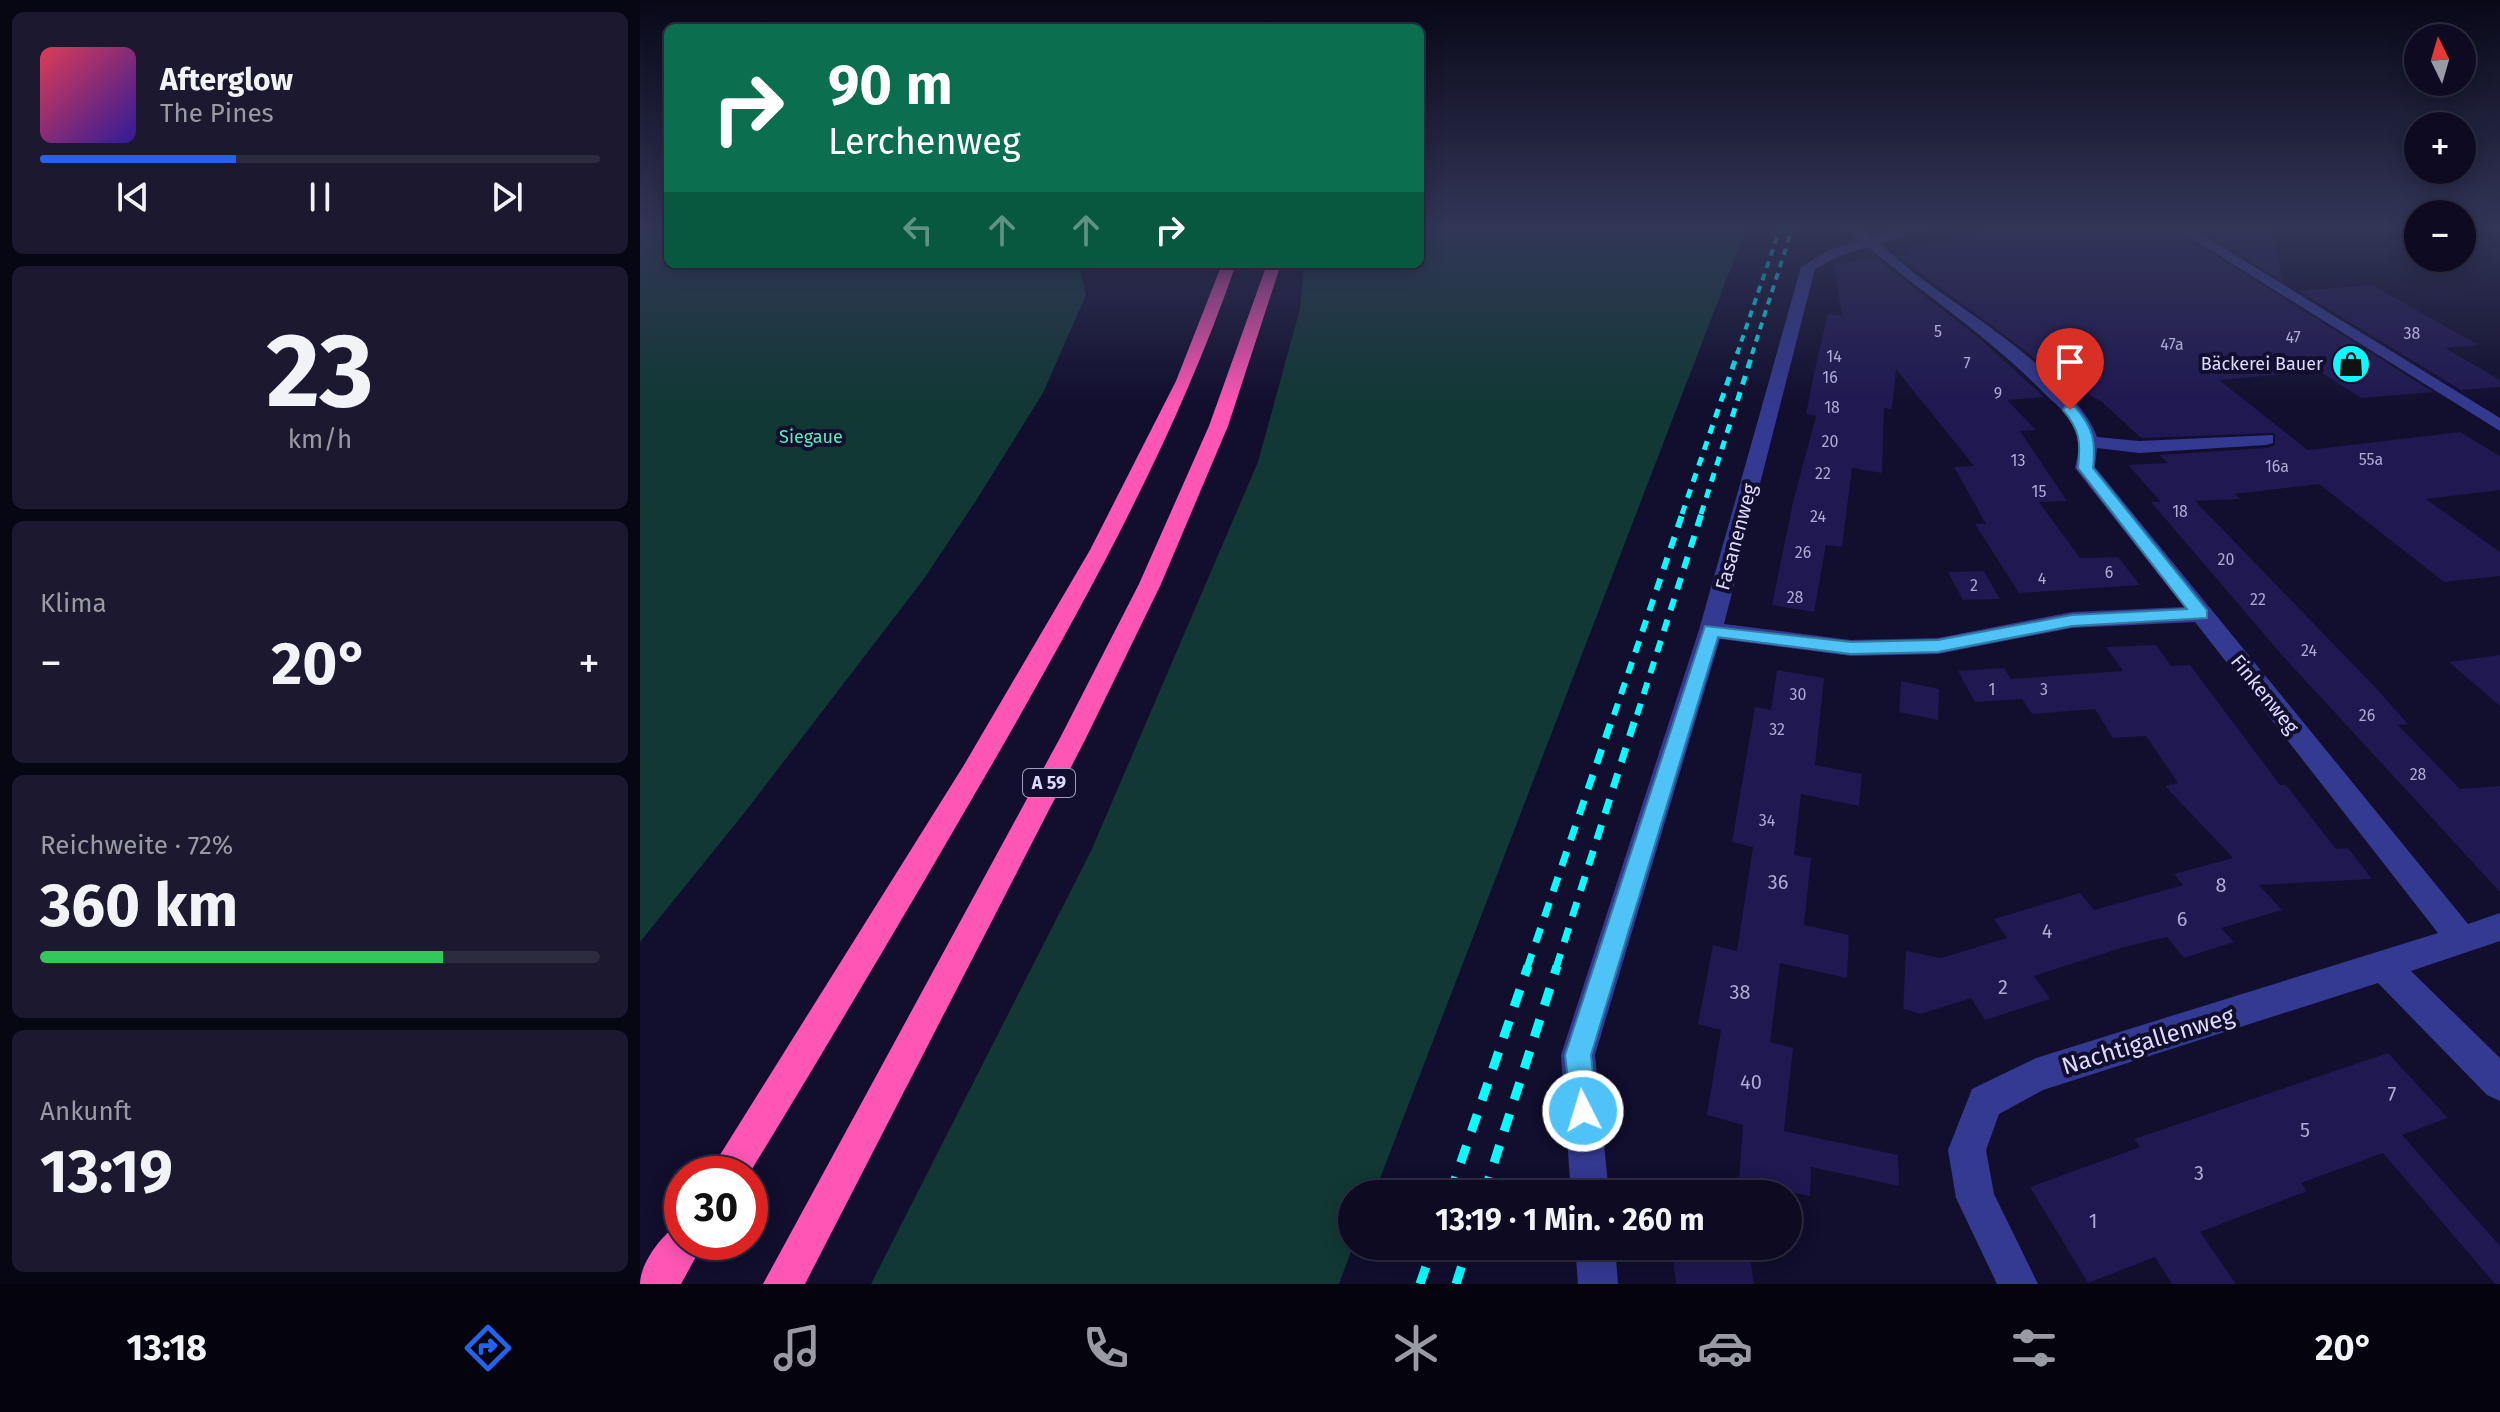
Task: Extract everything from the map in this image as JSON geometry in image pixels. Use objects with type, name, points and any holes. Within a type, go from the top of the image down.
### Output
[{"type":"highway","points":[[738,1156],[960,795],[1071,605],[1183,383],[1221,286]]},
{"type":"highway","name":"A 59","points":[[783,1284],[1038,805],[1144,594],[1249,352],[1268,286]]},
{"type":"highway","points":[[657,1284],[672,1260]]},
{"type":"street","name":"Fasanenweg","points":[[1589,1180],[1578,1055],[1711,630],[1803,286]]},
{"type":"street","name":"Finkenweg","points":[[1922,286],[1970,317],[2015,353],[2083,423],[2089,442],[2085,468],[2462,940]]},
{"type":"street","points":[[2275,286],[2500,426]]},
{"type":"street","points":[[2089,442],[2139,447],[2266,439]]},
{"type":"street","points":[[1711,630],[1851,648],[1938,646],[2072,620],[2201,614]]},
{"type":"street","name":"Nachtigallenweg","points":[[2018,1284],[1975,1198],[1967,1150],[1985,1102],[2036,1075],[2500,927]]},
{"type":"street","points":[[2383,966],[2500,1083]]},
{"type":"street","points":[[1596,1260],[1598,1284]]},
{"type":"green space","name":"Siegaue","points":[[640,286],[1084,286],[1086,295],[1043,393],[923,580],[745,812],[640,942]]},
{"type":"green space","points":[[1302,286],[1724,286],[1379,1180],[1338,1180],[1338,1260],[1348,1260],[1339,1284],[871,1284],[1091,851],[1258,462],[1300,309]]},
{"type":"building","points":[[1837,286],[1912,286],[1979,338],[2044,397],[2007,400],[2036,430],[2020,431],[2067,501],[2039,502],[2080,558],[2118,557],[2140,585],[2019,593],[1975,524],[1986,524],[1954,467],[1974,466],[1896,369],[1892,409],[1884,408],[1882,473],[1852,468],[1842,547],[1826,545],[1814,612],[1772,605],[1793,502],[1816,416],[1806,414],[1828,314],[1842,316]]},
{"type":"building","points":[[1938,286],[2264,286],[2433,392],[2361,398],[2319,371],[2219,380],[2308,450],[2460,432],[2500,456],[2500,490],[2426,499],[2500,552],[2500,576],[2444,582],[2319,484],[2235,494],[2240,499],[2195,501],[2376,688],[2408,724],[2398,725],[2460,789],[2500,786],[2500,892],[2281,654],[2151,502],[2161,502],[2128,465],[2168,463],[2159,455],[2267,448],[2275,445],[2275,433],[2141,438],[2102,402],[2088,394],[2073,395],[2027,352]]},
{"type":"building","points":[[2374,286],[2478,345],[2445,348],[2500,380],[2500,387],[2461,390],[2299,291]]},
{"type":"building","points":[[1984,571],[2000,599],[1963,600],[1948,572]]},
{"type":"building","points":[[2156,645],[2171,666],[2190,665],[2280,785],[2286,785],[2336,849],[2348,848],[2372,879],[2259,885],[2282,910],[2221,928],[2234,942],[2184,958],[2167,937],[2124,947],[2034,976],[2050,999],[1985,1020],[1971,998],[1921,1014],[1903,1009],[1906,951],[1941,958],[2007,938],[1994,919],[2080,893],[2094,910],[2183,885],[2174,874],[2233,858],[2165,786],[2178,783],[2146,736],[2113,738],[2095,709],[2032,714],[2022,699],[1975,702],[1958,671],[2004,668],[2011,679],[2123,671],[2106,647]]},
{"type":"building","points":[[2500,655],[2500,706],[2449,662]]},
{"type":"building","points":[[1777,670],[1824,678],[1815,765],[1862,774],[1859,806],[1801,794],[1794,855],[1811,858],[1804,925],[1849,935],[1847,978],[1780,963],[1770,1042],[1793,1048],[1784,1131],[1898,1155],[1899,1186],[1811,1167],[1810,1196],[1802,1194],[1802,1180],[1739,1180],[1743,1125],[1707,1115],[1721,1030],[1698,1024],[1713,945],[1737,951],[1753,847],[1732,842],[1755,707],[1771,710]]},
{"type":"building","points":[[1901,681],[1939,689],[1938,720],[1899,712]]},
{"type":"building","points":[[2388,1053],[2448,1118],[2402,1135],[2500,1246],[2500,1284],[2495,1284],[2383,1153],[2301,1183],[2307,1191],[2200,1232],[2236,1284],[2172,1284],[2155,1257],[2088,1283],[2030,1187],[2140,1147],[2134,1139]]},
{"type":"building","points":[[1673,1260],[1750,1260],[1754,1284],[1676,1284]]},
{"type":"railway","points":[[1737,354],[1760,286]]},
{"type":"railway","points":[[1752,354],[1774,286]]},
{"type":"railway","points":[[1682,514],[1738,352]]},
{"type":"railway","points":[[1701,514],[1753,352]]},
{"type":"railway","points":[[1614,715],[1683,512]]},
{"type":"railway","points":[[1637,715],[1702,512]]},
{"type":"railway","points":[[1527,968],[1614,713]]},
{"type":"railway","points":[[1556,968],[1637,713]]},
{"type":"railway","points":[[1455,1180],[1528,966]]},
{"type":"railway","points":[[1488,1180],[1557,966]]},
{"type":"railway","points":[[1420,1284],[1428,1260]]},
{"type":"railway","points":[[1456,1284],[1464,1260]]},
{"type":"place","name":"Bäckerei Bauer","points":[[2351,364]]},
{"type":"route","points":[[1583,1111],[1578,1055],[1711,630],[1793,643],[1851,648],[1938,646],[2072,620],[2201,614],[2085,468],[2089,442],[2083,423],[2070,410]]}]
